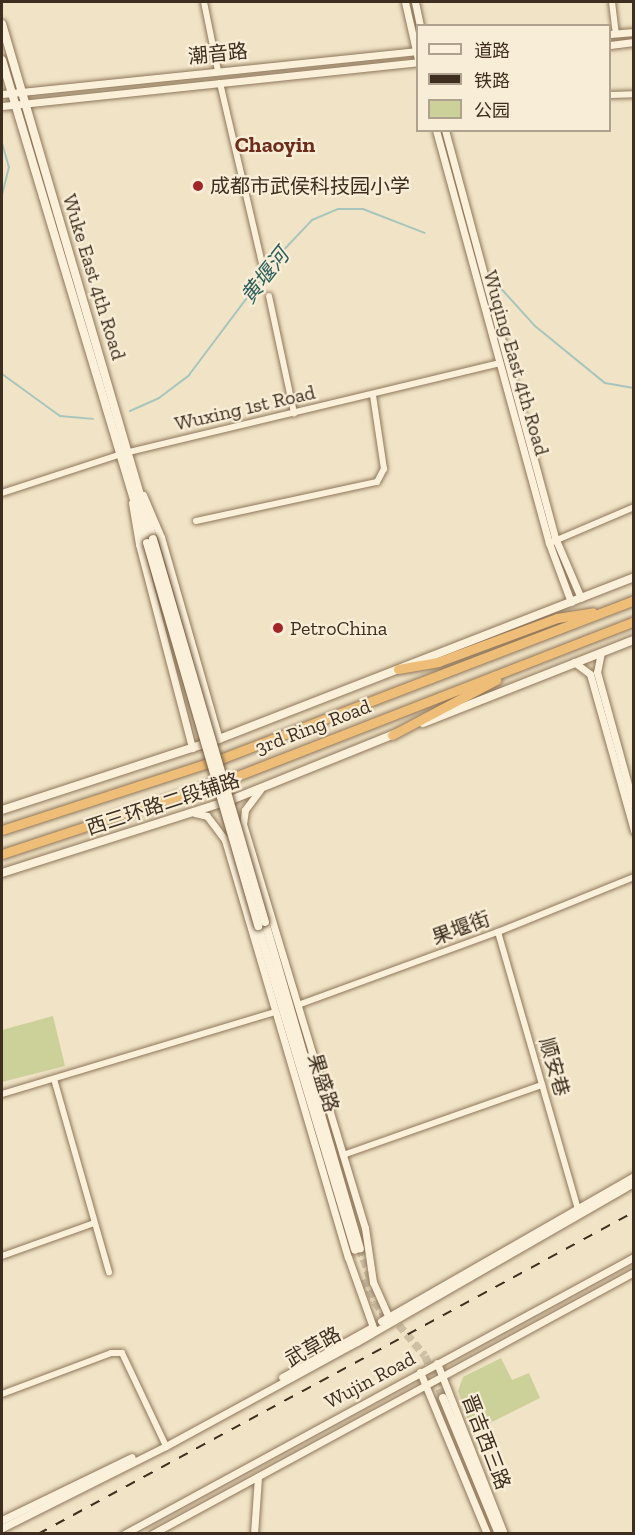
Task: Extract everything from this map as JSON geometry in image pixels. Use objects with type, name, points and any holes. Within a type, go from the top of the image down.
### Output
[{"type":"highway","name":"3rd Ring Road","points":[[2,830],[224,758],[633,600]]},
{"type":"highway","points":[[398,669],[438,662],[557,618],[613,608]]},
{"type":"highway","name":"3rd Ring Road","points":[[2,854],[231,778],[633,621]]},
{"type":"highway","points":[[392,735],[535,660]]},
{"type":"main road","name":"Wuke East 4th Road","points":[[2,24],[21,91],[19,104]]},
{"type":"main road","name":"Wuke East 4th Road","points":[[2,60],[11,93],[19,104],[125,453],[138,483],[150,541]]},
{"type":"main road","name":"Wuke East 4th Road","points":[[125,453],[129,490],[150,541]]},
{"type":"main road","name":"果盛路","points":[[150,541],[357,1249]]},
{"type":"main road","points":[[2,810],[219,739],[633,577]]},
{"type":"main road","name":"西三环路二段辅路","points":[[2,873],[265,786],[633,640]]},
{"type":"main road","name":"晋吉西三路","points":[[493,1533],[441,1399],[499,1533]]},
{"type":"street","points":[[204,2],[218,71]]},
{"type":"street","points":[[405,2],[416,52]]},
{"type":"street","points":[[415,2],[420,24]]},
{"type":"street","points":[[612,2],[613,34],[633,32]]},
{"type":"street","points":[[611,45],[633,42]]},
{"type":"street","name":"潮音路","points":[[2,94],[218,71],[416,56]]},
{"type":"street","name":"潮音路","points":[[2,106],[220,83],[416,56]]},
{"type":"street","points":[[220,83],[262,263]]},
{"type":"street","points":[[611,95],[633,94]]},
{"type":"street","name":"Wuqing East 4th Road","points":[[437,132],[499,363],[571,602]]},
{"type":"street","name":"Wuqing East 4th Road","points":[[446,132],[553,541],[581,598]]},
{"type":"street","points":[[269,296],[294,413]]},
{"type":"street","name":"Wuxing 1st Road","points":[[2,494],[125,453],[373,396],[499,363]]},
{"type":"street","points":[[196,521],[377,482],[384,469],[373,396]]},
{"type":"street","points":[[138,483],[161,537],[219,739]]},
{"type":"street","points":[[129,490],[139,544],[192,748]]},
{"type":"street","points":[[553,541],[633,507]]},
{"type":"street","points":[[601,652],[597,672],[633,806]]},
{"type":"street","points":[[574,662],[590,674],[633,831]]},
{"type":"street","points":[[265,786],[249,802],[243,824],[343,1155],[369,1248],[374,1282],[389,1318]]},
{"type":"street","points":[[192,812],[207,816],[225,840],[374,1329]]},
{"type":"street","name":"果堰街","points":[[298,1005],[498,932],[633,878]]},
{"type":"street","name":"顺安巷","points":[[498,932],[578,1210]]},
{"type":"street","points":[[2,1094],[276,1012]]},
{"type":"street","points":[[306,1109],[309,1080],[307,1035]]},
{"type":"street","points":[[284,1039],[328,1106]]},
{"type":"street","points":[[54,1079],[109,1272]]},
{"type":"street","points":[[343,1155],[542,1085]]},
{"type":"street","name":"武草路","points":[[2,1528],[165,1444],[374,1329],[389,1318],[633,1176]]},
{"type":"street","name":"武草路","points":[[389,1318],[633,1183]]},
{"type":"street","points":[[2,1256],[94,1223]]},
{"type":"street","name":"Wujin Road","points":[[124,1533],[633,1257]]},
{"type":"street","name":"Wujin Road","points":[[152,1533],[633,1272]]},
{"type":"street","points":[[2,1394],[111,1353],[122,1353],[165,1444]]},
{"type":"street","name":"晋吉西三路","points":[[437,1363],[504,1533]]},
{"type":"street","name":"晋吉西三路","points":[[420,1372],[486,1533]]},
{"type":"street","name":"武草路","points":[[2,1520],[165,1444]]},
{"type":"street","points":[[254,1533],[258,1477]]},
{"type":"green space","points":[[53,1016],[65,1066],[2,1082],[2,1030]]},
{"type":"green space","points":[[501,1358],[512,1380],[529,1373],[540,1398],[472,1432],[458,1391],[463,1377]]},
{"type":"waterway","name":"黄堰河","points":[[2,143],[9,167],[2,196]]},
{"type":"waterway","name":"黄堰河","points":[[130,411],[159,398],[189,375],[279,255],[312,220],[338,209],[363,209],[425,233]]},
{"type":"waterway","name":"黄堰河","points":[[486,272],[535,326],[605,383],[634,388]]},
{"type":"waterway","name":"黄堰河","points":[[2,374],[60,416],[93,419]]},
{"type":"tunnel","points":[[360,1248],[371,1282]]},
{"type":"tunnel","points":[[365,1279],[375,1302],[389,1322]]},
{"type":"tunnel","points":[[391,1316],[425,1356],[443,1398]]},
{"type":"railway","points":[[38,1534],[634,1212]]},
{"type":"place","name":"成都市武侯科技园小学","points":[[198,186]]},
{"type":"place","name":"PetroChina","points":[[278,628]]},
{"type":"district","name":"Chaoyin","points":[[275,145]]}]
